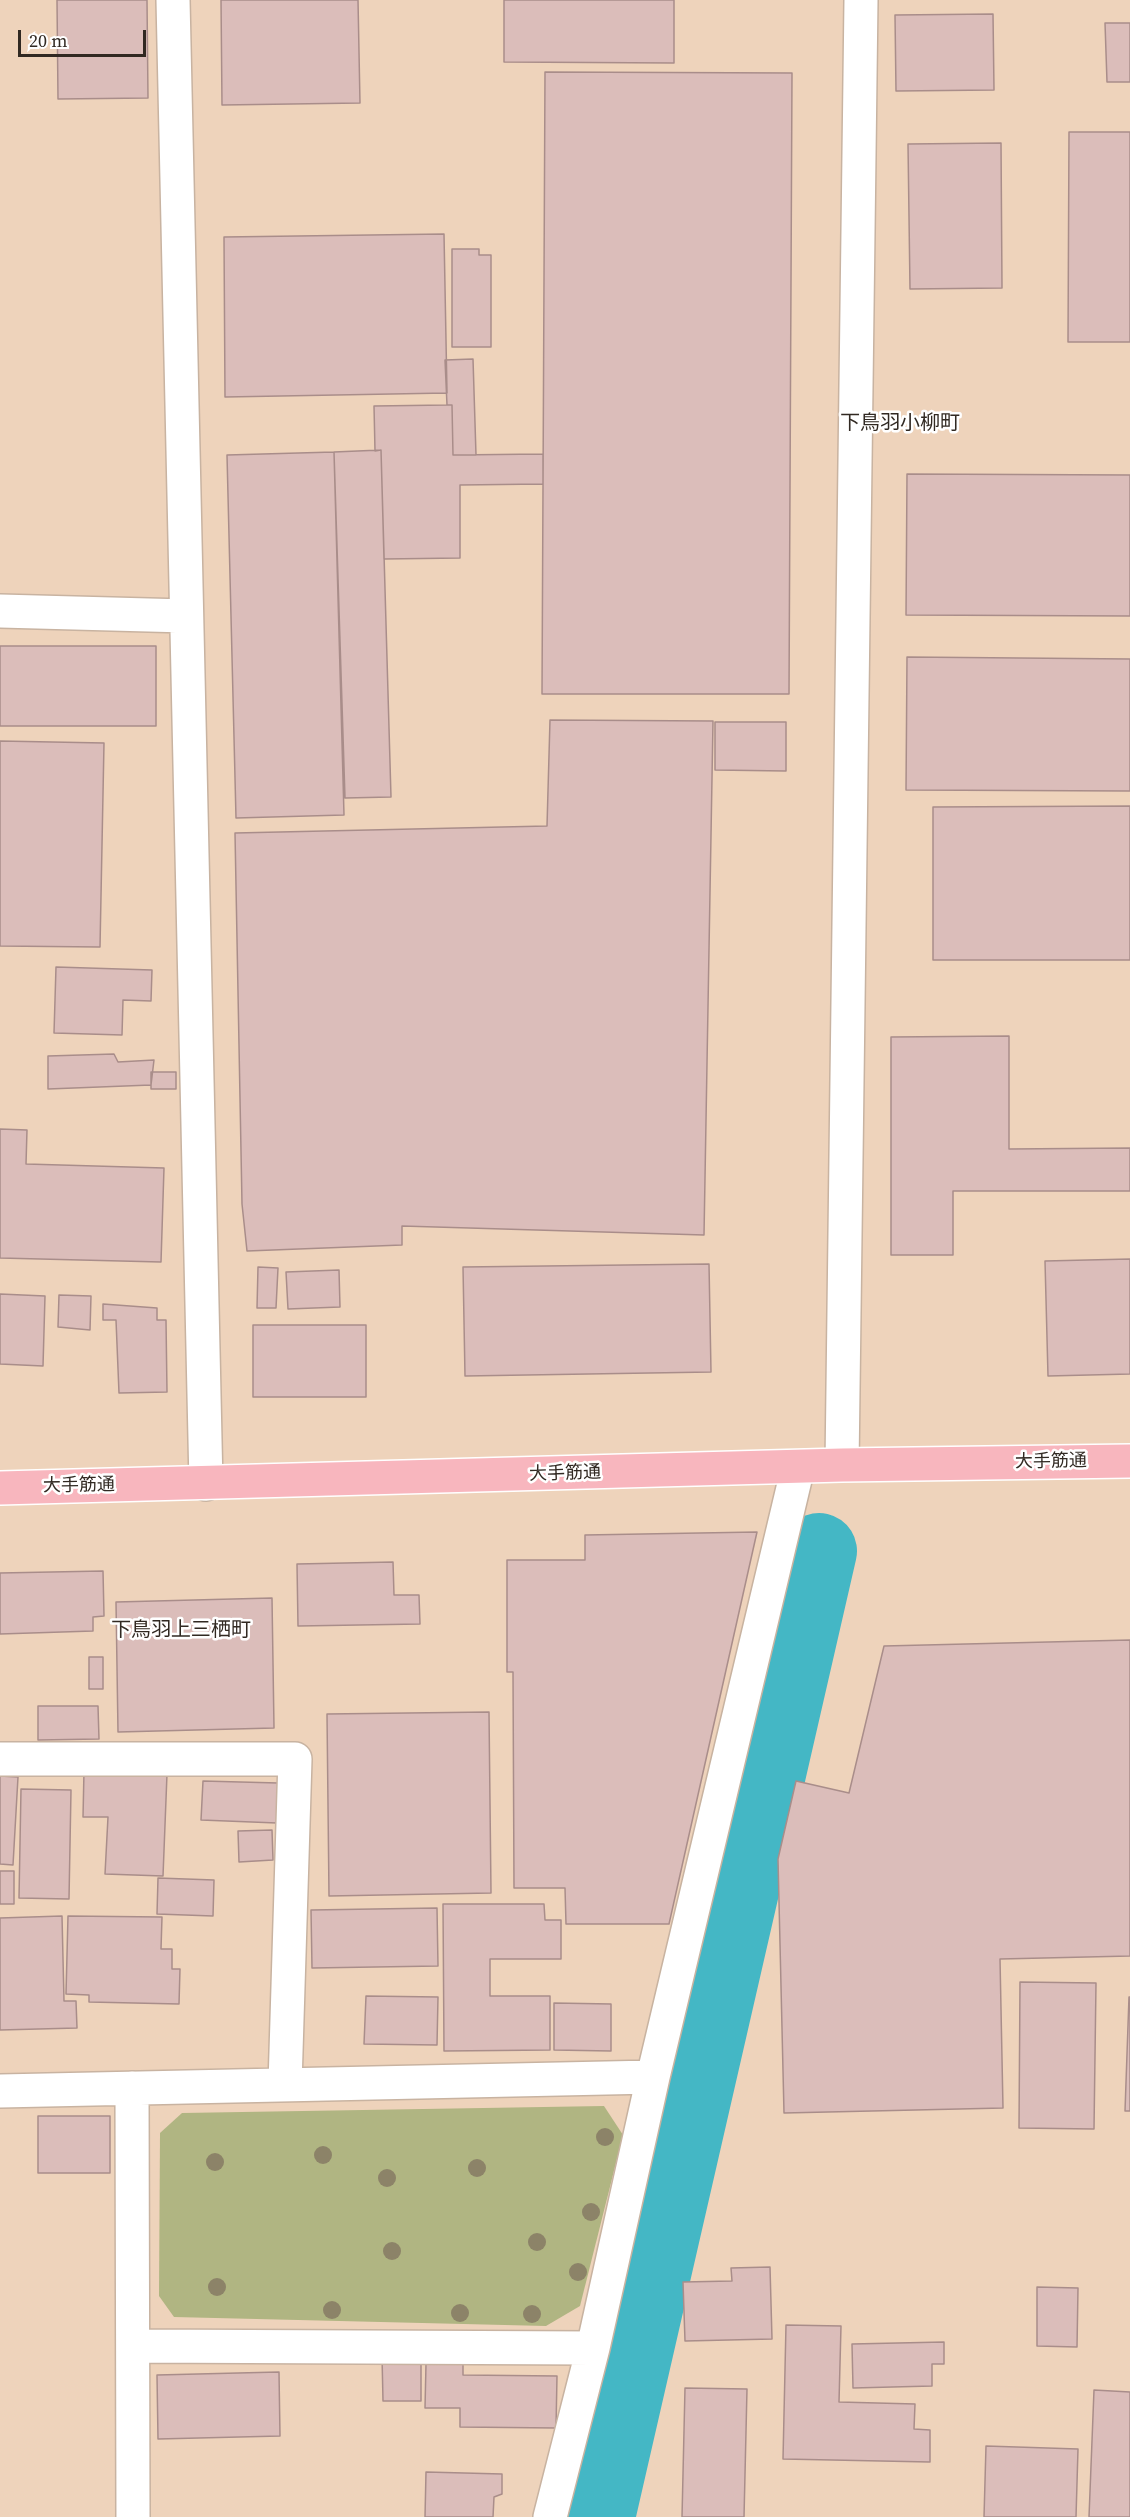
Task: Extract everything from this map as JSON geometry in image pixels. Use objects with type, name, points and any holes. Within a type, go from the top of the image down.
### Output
[{"type":"main road","name":"大手筋通","points":[[0,1488],[842,1465],[1130,1461]]},
{"type":"street","points":[[173,0],[206,1484]]},
{"type":"street","points":[[842,1465],[861,0]]},
{"type":"street","points":[[0,611],[186,616]]},
{"type":"street","points":[[550,2517],[593,2348],[652,2077],[798,1467]]},
{"type":"street","points":[[0,1759],[295,1759],[285,2084]]},
{"type":"street","points":[[0,2091],[652,2077]]},
{"type":"street","points":[[132,2088],[133,2517]]},
{"type":"street","points":[[133,2346],[593,2348]]},
{"type":"shaded area","points":[[0,0],[1130,0],[1130,2517],[0,2517]]},
{"type":"green space","points":[[604,2106],[623,2135],[580,2306],[546,2326],[174,2317],[159,2296],[160,2133],[182,2113]]},
{"type":"building","points":[[57,0],[147,0],[148,98],[58,99]]},
{"type":"building","points":[[221,0],[358,0],[360,103],[222,105]]},
{"type":"building","points":[[504,0],[674,0],[674,63],[504,62]]},
{"type":"building","points":[[993,14],[994,90],[896,91],[895,15]]},
{"type":"building","points":[[1105,23],[1130,23],[1130,82],[1107,82]]},
{"type":"building","points":[[545,72],[792,73],[789,694],[542,694]]},
{"type":"building","points":[[1069,132],[1130,132],[1130,342],[1068,342]]},
{"type":"building","points":[[1001,143],[1002,288],[910,289],[908,144]]},
{"type":"building","points":[[444,234],[447,393],[225,397],[224,237]]},
{"type":"building","points":[[452,249],[479,249],[479,255],[491,255],[491,347],[452,347]]},
{"type":"building","points":[[473,359],[476,455],[453,455],[452,405],[447,405],[445,360]]},
{"type":"building","points":[[452,405],[453,455],[543,454],[543,484],[460,485],[460,558],[384,559],[381,450],[375,451],[374,406]]},
{"type":"building","points":[[381,450],[391,797],[345,798],[334,452]]},
{"type":"building","points":[[334,452],[344,815],[236,818],[227,455]]},
{"type":"building","points":[[907,474],[1130,475],[1130,616],[906,615]]},
{"type":"building","points":[[0,646],[156,646],[156,726],[0,726]]},
{"type":"building","points":[[907,657],[1130,659],[1130,791],[906,790]]},
{"type":"building","points":[[550,720],[713,721],[704,1235],[402,1226],[402,1245],[247,1251],[242,1204],[235,833],[547,826]]},
{"type":"building","points":[[715,722],[786,722],[786,771],[715,770]]},
{"type":"building","points":[[0,741],[104,743],[100,947],[0,946]]},
{"type":"building","points":[[1130,806],[1130,960],[933,960],[933,807]]},
{"type":"building","points":[[56,967],[152,970],[151,1001],[123,1000],[122,1035],[54,1033]]},
{"type":"building","points":[[1009,1036],[1009,1149],[1130,1148],[1130,1191],[953,1191],[953,1255],[891,1255],[891,1037]]},
{"type":"building","points":[[114,1054],[118,1062],[154,1060],[151,1085],[48,1089],[48,1056]]},
{"type":"building","points":[[151,1072],[176,1072],[176,1089],[151,1089]]},
{"type":"building","points":[[0,1129],[27,1130],[26,1164],[164,1168],[161,1262],[0,1258]]},
{"type":"building","points":[[1130,1259],[1130,1374],[1048,1376],[1045,1261]]},
{"type":"building","points":[[709,1264],[711,1372],[465,1376],[463,1267]]},
{"type":"building","points":[[258,1267],[278,1268],[276,1308],[257,1308]]},
{"type":"building","points":[[339,1270],[340,1307],[288,1309],[286,1272]]},
{"type":"building","points":[[0,1294],[45,1296],[43,1366],[0,1364]]},
{"type":"building","points":[[59,1295],[91,1296],[90,1330],[58,1327]]},
{"type":"building","points":[[103,1304],[157,1308],[157,1320],[166,1320],[167,1392],[119,1393],[116,1320],[103,1320]]},
{"type":"building","points":[[253,1325],[366,1325],[366,1397],[253,1397]]},
{"type":"building","points":[[757,1532],[669,1924],[566,1924],[565,1888],[514,1888],[513,1672],[507,1672],[507,1560],[585,1560],[585,1535]]},
{"type":"building","points":[[393,1562],[394,1595],[419,1595],[420,1624],[298,1626],[297,1564]]},
{"type":"building","points":[[103,1571],[104,1616],[93,1617],[93,1631],[0,1634],[0,1573]]},
{"type":"building","points":[[272,1598],[274,1728],[118,1732],[116,1602]]},
{"type":"building","points":[[1130,1640],[1130,1956],[1000,1959],[1003,2108],[784,2113],[778,1859],[796,1781],[849,1793],[884,1646]]},
{"type":"building","points":[[89,1657],[103,1657],[103,1689],[89,1689]]},
{"type":"building","points":[[38,1706],[98,1706],[99,1739],[38,1740]]},
{"type":"building","points":[[489,1712],[491,1893],[329,1896],[327,1714]]},
{"type":"building","points":[[84,1771],[167,1774],[163,1876],[105,1874],[108,1817],[83,1817]]},
{"type":"building","points":[[0,1776],[18,1777],[13,1865],[0,1864]]},
{"type":"building","points":[[203,1781],[278,1783],[277,1823],[201,1820]]},
{"type":"building","points":[[21,1789],[71,1790],[69,1899],[19,1898]]},
{"type":"building","points":[[272,1830],[273,1860],[239,1862],[238,1831]]},
{"type":"building","points":[[0,1871],[14,1871],[14,1904],[0,1904]]},
{"type":"building","points":[[158,1878],[214,1880],[213,1916],[157,1914]]},
{"type":"building","points":[[443,1904],[544,1904],[545,1920],[561,1920],[561,1959],[490,1959],[490,1996],[550,1996],[550,2050],[444,2051]]},
{"type":"building","points":[[437,1908],[438,1966],[312,1968],[311,1910]]},
{"type":"building","points":[[62,1916],[64,2001],[76,2001],[77,2028],[0,2030],[0,1918]]},
{"type":"building","points":[[68,1916],[162,1917],[161,1949],[172,1949],[172,1969],[180,1969],[179,2004],[89,2002],[89,1995],[66,1994]]},
{"type":"building","points":[[1020,1982],[1096,1983],[1094,2129],[1019,2128]]},
{"type":"building","points":[[366,1996],[438,1997],[437,2045],[364,2044]]},
{"type":"building","points":[[1129,1997],[1130,2111],[1125,2111]]},
{"type":"building","points":[[554,2003],[611,2004],[611,2051],[554,2050]]},
{"type":"building","points":[[38,2116],[110,2116],[110,2173],[38,2173]]},
{"type":"building","points":[[770,2267],[772,2339],[685,2341],[683,2282],[732,2281],[731,2268]]},
{"type":"building","points":[[1037,2287],[1078,2288],[1077,2347],[1037,2346]]},
{"type":"building","points":[[786,2325],[841,2326],[839,2402],[915,2404],[914,2429],[930,2430],[930,2462],[783,2459]]},
{"type":"building","points":[[944,2342],[944,2364],[932,2364],[932,2386],[853,2388],[852,2344]]},
{"type":"building","points":[[382,2356],[421,2356],[421,2401],[383,2401]]},
{"type":"building","points":[[426,2364],[463,2364],[463,2375],[557,2376],[556,2428],[460,2427],[460,2408],[425,2408]]},
{"type":"building","points":[[279,2372],[280,2436],[158,2439],[157,2375]]},
{"type":"building","points":[[685,2388],[747,2389],[744,2517],[682,2517]]},
{"type":"building","points":[[1094,2390],[1130,2392],[1130,2517],[1089,2517]]},
{"type":"building","points":[[986,2446],[1078,2449],[1076,2517],[984,2517]]},
{"type":"building","points":[[426,2472],[502,2474],[502,2494],[494,2497],[493,2517],[425,2517]]},
{"type":"waterway","points":[[597,2517],[819,1551]]},
{"type":"district","name":"下鳥羽小柳町","points":[[900,424]]},
{"type":"district","name":"下鳥羽上三栖町","points":[[181,1631]]}]
